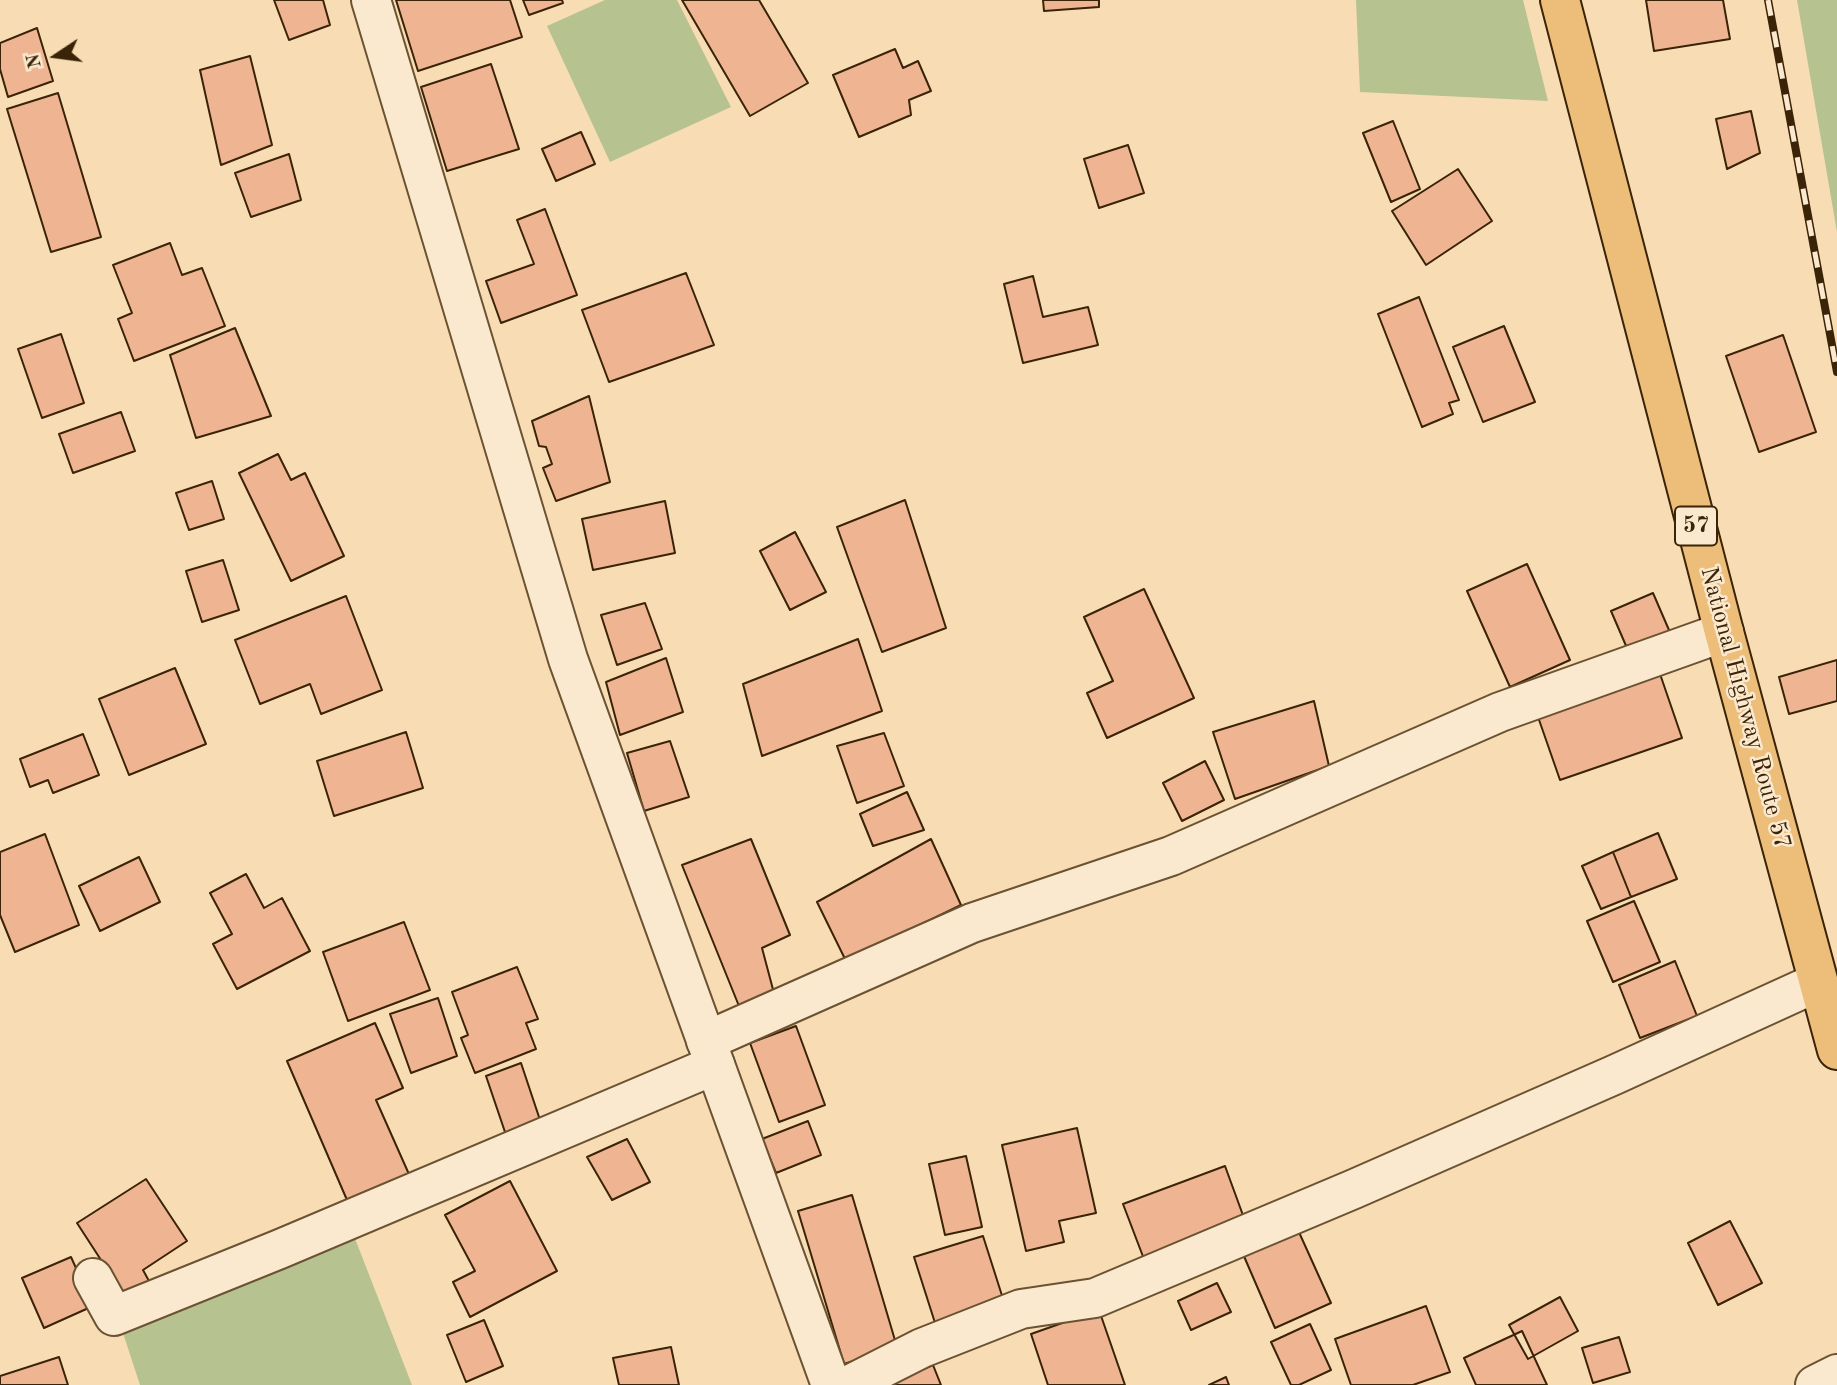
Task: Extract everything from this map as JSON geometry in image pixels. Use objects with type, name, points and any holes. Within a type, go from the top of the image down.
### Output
[{"type":"highway","name":"National Highway Route 57","points":[[1560,0],[1724,632],[1837,1050]]},
{"type":"street","points":[[371,0],[568,659],[831,1385]]},
{"type":"street","points":[[93,1278],[114,1317],[280,1250],[710,1053],[972,923],[1171,856],[1500,712],[1724,632]]},
{"type":"street","points":[[849,1385],[922,1348],[1021,1308],[1094,1298],[1564,1097],[1818,982]]},
{"type":"street","points":[[1815,1385],[1837,1374]]},
{"type":"green space","points":[[605,0],[677,0],[731,107],[610,162],[547,26]]},
{"type":"green space","points":[[1356,0],[1523,0],[1548,101],[1360,92]]},
{"type":"green space","points":[[1797,0],[1837,0],[1837,232]]},
{"type":"green space","points":[[354,1236],[412,1385],[140,1385],[122,1330]]},
{"type":"building","points":[[274,0],[323,0],[330,25],[289,40]]},
{"type":"building","points":[[396,0],[510,0],[522,37],[418,71]]},
{"type":"building","points":[[523,0],[562,0],[563,3],[529,15]]},
{"type":"building","points":[[682,0],[759,0],[808,83],[750,116]]},
{"type":"building","points":[[1043,0],[1099,0],[1099,7],[1044,11]]},
{"type":"building","points":[[1646,0],[1723,0],[1730,39],[1654,51]]},
{"type":"building","points":[[37,28],[53,81],[8,97],[0,69],[0,43]]},
{"type":"building","points":[[895,49],[903,68],[918,61],[931,91],[909,100],[911,115],[859,137],[833,75]]},
{"type":"building","points":[[250,56],[272,145],[221,165],[200,70]]},
{"type":"building","points":[[491,64],[519,149],[447,171],[421,87]]},
{"type":"building","points":[[58,93],[101,237],[51,252],[7,109]]},
{"type":"building","points":[[1751,111],[1760,153],[1727,169],[1716,119]]},
{"type":"building","points":[[1393,121],[1420,189],[1391,202],[1363,133]]},
{"type":"building","points":[[581,132],[595,164],[556,181],[542,149]]},
{"type":"building","points":[[1128,145],[1144,193],[1099,208],[1084,159]]},
{"type":"building","points":[[289,154],[301,200],[251,217],[235,173]]},
{"type":"building","points":[[1458,169],[1492,221],[1426,265],[1392,211]]},
{"type":"building","points":[[545,209],[577,295],[501,323],[486,281],[534,264],[517,220]]},
{"type":"building","points":[[170,243],[182,275],[202,268],[225,326],[134,361],[118,319],[132,313],[113,265]]},
{"type":"building","points":[[686,273],[714,345],[609,382],[582,310]]},
{"type":"building","points":[[1033,276],[1043,317],[1088,307],[1098,345],[1023,363],[1004,284]]},
{"type":"building","points":[[1419,297],[1459,400],[1449,403],[1453,414],[1422,427],[1378,314]]},
{"type":"building","points":[[1504,326],[1535,402],[1483,422],[1453,347]]},
{"type":"building","points":[[235,328],[271,416],[196,438],[170,355]]},
{"type":"building","points":[[61,334],[84,403],[42,418],[18,349]]},
{"type":"building","points":[[1783,335],[1816,432],[1759,452],[1726,356]]},
{"type":"building","points":[[589,396],[610,482],[556,501],[543,468],[552,464],[546,447],[539,446],[532,421]]},
{"type":"building","points":[[121,412],[135,451],[73,473],[59,434]]},
{"type":"building","points":[[278,454],[291,480],[305,473],[344,556],[291,581],[239,473]]},
{"type":"building","points":[[212,481],[224,519],[189,530],[176,493]]},
{"type":"building","points":[[905,500],[946,628],[882,652],[837,527]]},
{"type":"building","points":[[665,501],[675,553],[593,570],[582,519]]},
{"type":"building","points":[[795,532],[826,592],[790,610],[760,551]]},
{"type":"building","points":[[223,560],[239,610],[202,622],[186,571]]},
{"type":"building","points":[[1527,564],[1570,660],[1510,687],[1467,591]]},
{"type":"building","points":[[1144,589],[1194,698],[1107,738],[1087,693],[1113,681],[1084,617]]},
{"type":"building","points":[[1653,593],[1672,637],[1630,655],[1611,611]]},
{"type":"building","points":[[346,596],[382,690],[321,714],[310,684],[260,704],[235,640]]},
{"type":"building","points":[[645,603],[662,649],[617,665],[601,615]]},
{"type":"building","points":[[858,639],[882,711],[762,756],[743,684]]},
{"type":"building","points":[[666,658],[683,712],[620,735],[606,682]]},
{"type":"building","points":[[1837,660],[1837,701],[1789,714],[1779,677]]},
{"type":"building","points":[[175,668],[206,744],[129,775],[99,699]]},
{"type":"building","points":[[1659,671],[1682,738],[1560,780],[1537,714]]},
{"type":"building","points":[[1314,701],[1329,766],[1235,799],[1213,732]]},
{"type":"building","points":[[406,732],[423,788],[334,816],[317,761]]},
{"type":"building","points":[[884,733],[904,786],[857,803],[837,746]]},
{"type":"building","points":[[83,734],[99,775],[53,793],[48,780],[30,787],[20,759]]},
{"type":"building","points":[[670,741],[689,797],[644,811],[627,753]]},
{"type":"building","points":[[1205,761],[1224,800],[1182,821],[1163,783]]},
{"type":"building","points":[[907,792],[924,830],[873,846],[860,814]]},
{"type":"building","points":[[1658,833],[1677,879],[1631,897],[1613,852]]},
{"type":"building","points":[[45,834],[79,925],[15,952],[0,915],[0,852]]},
{"type":"building","points":[[751,839],[790,935],[762,948],[775,997],[741,1011],[682,865]]},
{"type":"building","points":[[931,839],[961,905],[846,961],[817,902]]},
{"type":"building","points":[[1613,852],[1631,897],[1601,909],[1582,866]]},
{"type":"building","points":[[139,857],[160,902],[100,931],[79,886]]},
{"type":"building","points":[[246,874],[264,908],[282,898],[310,951],[237,989],[213,944],[232,934],[210,893]]},
{"type":"building","points":[[1634,901],[1660,962],[1613,982],[1587,921]]},
{"type":"building","points":[[404,922],[430,990],[348,1021],[323,952]]},
{"type":"building","points":[[1675,961],[1697,1016],[1640,1038],[1619,985]]},
{"type":"building","points":[[517,967],[538,1019],[526,1023],[536,1049],[475,1073],[461,1038],[468,1035],[452,992]]},
{"type":"building","points":[[438,998],[457,1056],[411,1073],[390,1014]]},
{"type":"building","points":[[375,1023],[403,1088],[376,1100],[412,1181],[350,1207],[287,1061]]},
{"type":"building","points":[[796,1026],[825,1105],[779,1122],[750,1043]]},
{"type":"building","points":[[521,1063],[541,1123],[506,1135],[486,1076]]},
{"type":"building","points":[[808,1121],[821,1155],[776,1173],[762,1139]]},
{"type":"building","points":[[1077,1128],[1096,1213],[1059,1221],[1064,1242],[1026,1251],[1002,1145]]},
{"type":"building","points":[[627,1139],[650,1182],[612,1200],[587,1157]]},
{"type":"building","points":[[966,1156],[982,1227],[945,1235],[929,1164]]},
{"type":"building","points":[[1225,1166],[1248,1229],[1147,1267],[1123,1204]]},
{"type":"building","points":[[146,1179],[187,1241],[143,1270],[149,1281],[125,1297],[77,1223]]},
{"type":"building","points":[[510,1181],[557,1271],[470,1317],[453,1282],[475,1271],[445,1215]]},
{"type":"building","points":[[852,1195],[897,1347],[844,1364],[798,1211]]},
{"type":"building","points":[[1730,1221],[1762,1283],[1718,1305],[1688,1243]]},
{"type":"building","points":[[1298,1230],[1331,1303],[1275,1328],[1243,1254]]},
{"type":"building","points":[[983,1236],[1005,1305],[936,1326],[914,1257]]},
{"type":"building","points":[[71,1257],[93,1306],[44,1328],[22,1278]]},
{"type":"building","points":[[1217,1283],[1231,1312],[1191,1330],[1178,1301]]},
{"type":"building","points":[[1560,1297],[1578,1331],[1528,1359],[1509,1325]]},
{"type":"building","points":[[1426,1306],[1450,1372],[1413,1385],[1351,1385],[1335,1339]]},
{"type":"building","points":[[1099,1310],[1125,1385],[1048,1385],[1031,1334]]},
{"type":"building","points":[[484,1320],[503,1366],[466,1382],[447,1335]]},
{"type":"building","points":[[1310,1324],[1331,1370],[1299,1385],[1291,1385],[1271,1342]]},
{"type":"building","points":[[1522,1331],[1547,1385],[1476,1385],[1464,1358]]},
{"type":"building","points":[[1619,1337],[1630,1372],[1593,1383],[1582,1348]]},
{"type":"building","points":[[671,1347],[679,1385],[619,1385],[613,1358]]},
{"type":"building","points":[[59,1357],[68,1385],[0,1385],[0,1376]]},
{"type":"building","points":[[933,1365],[941,1385],[885,1385]]},
{"type":"building","points":[[1226,1377],[1229,1385],[1209,1385]]},
{"type":"railway","points":[[1768,0],[1837,372]]}]
